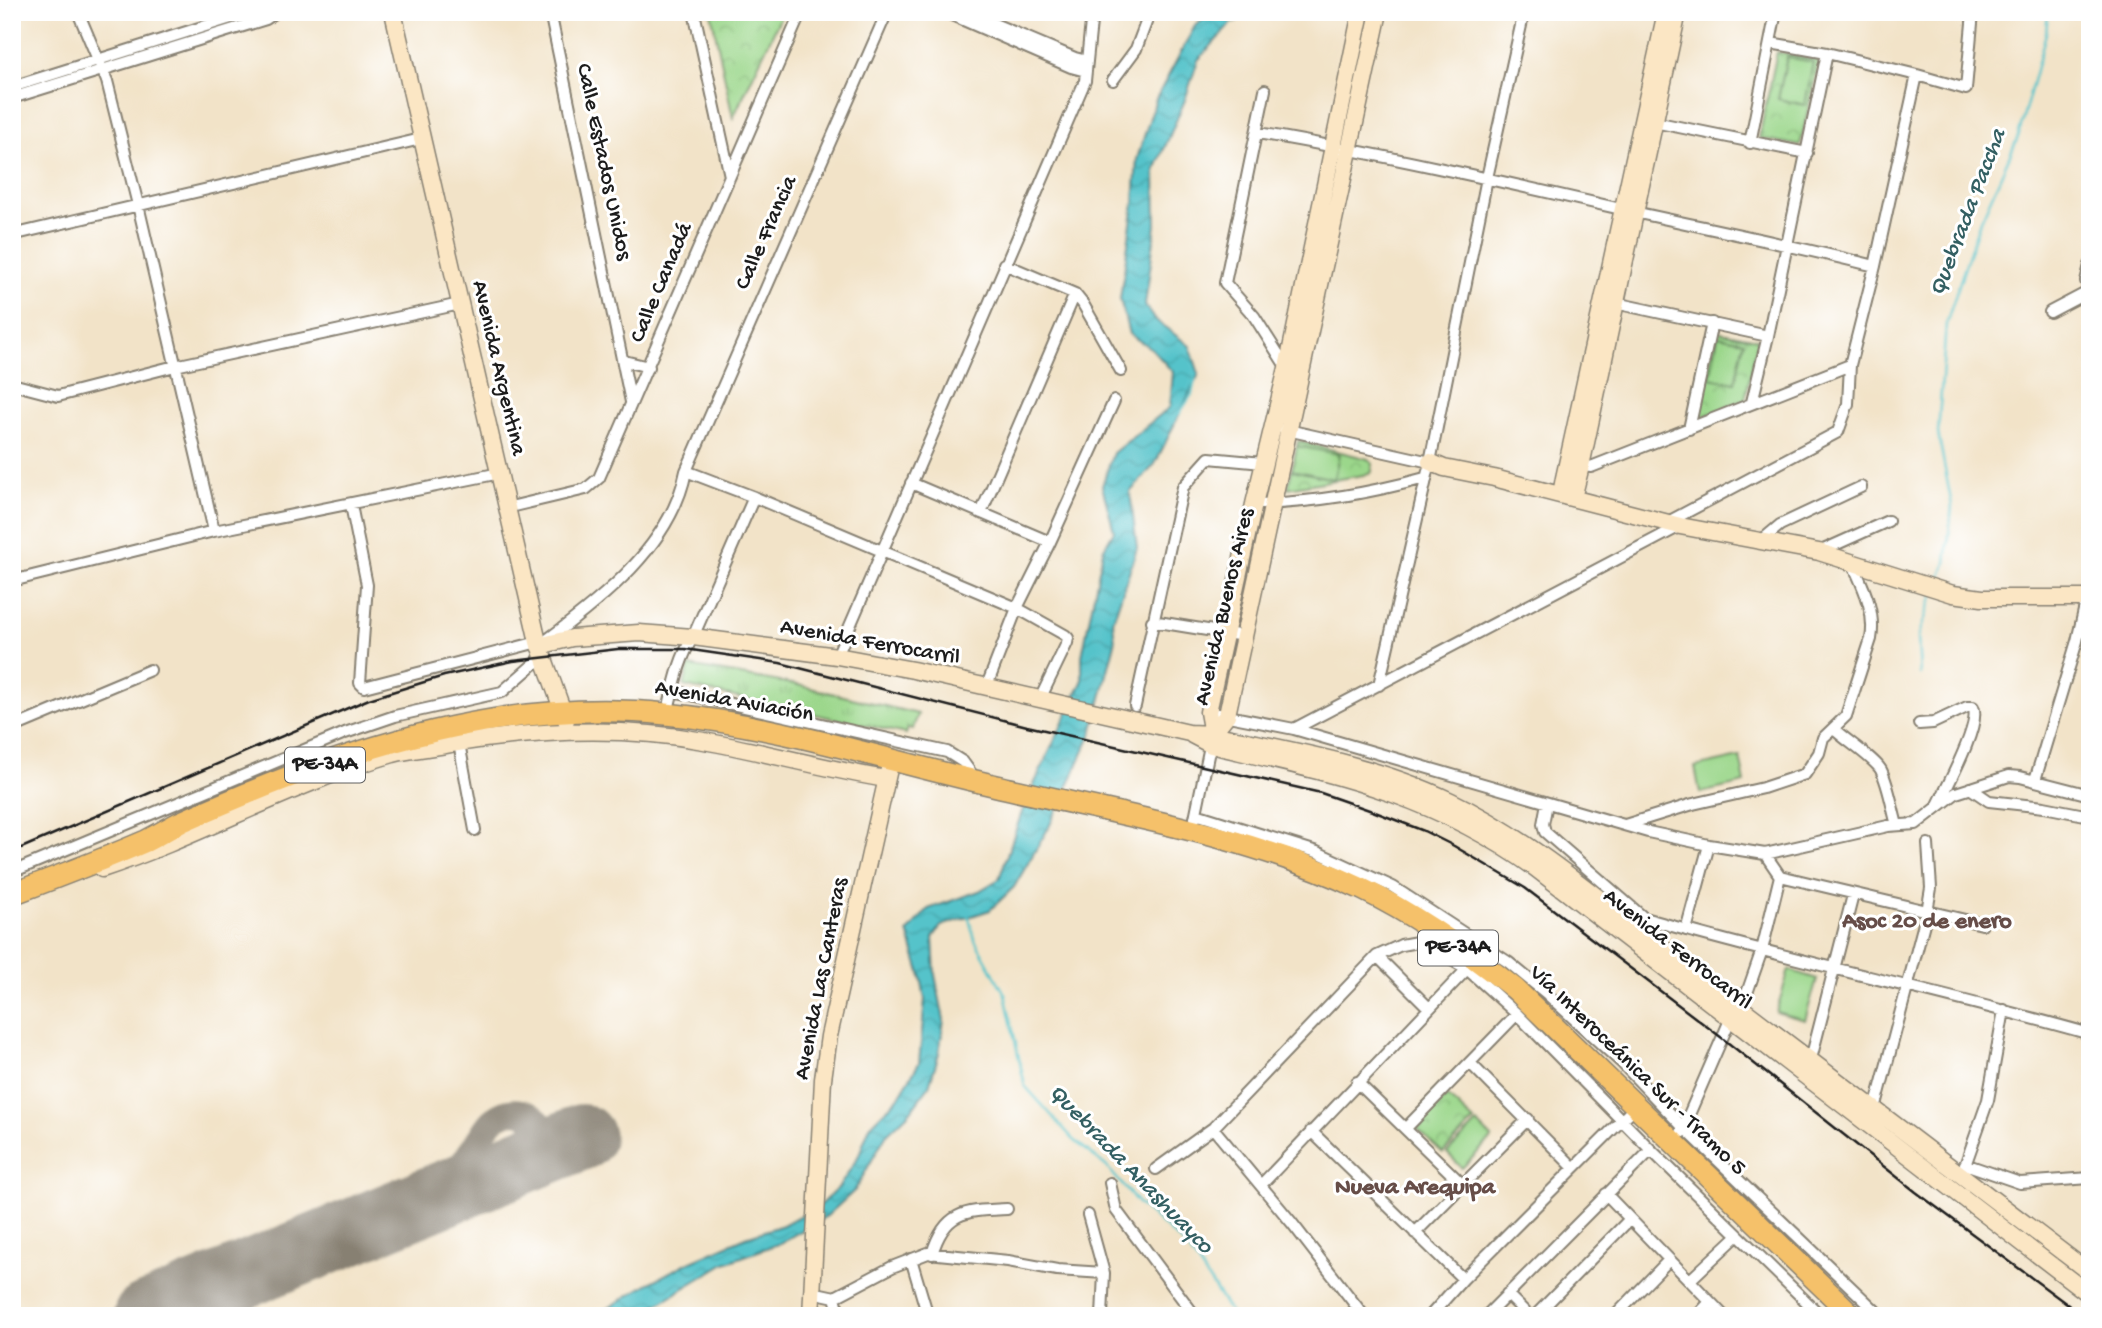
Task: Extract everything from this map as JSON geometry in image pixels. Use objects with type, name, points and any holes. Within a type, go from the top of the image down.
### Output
[{"type":"highway","name":"Avenida Aviación","points":[[12,894],[93,868],[153,844],[178,824],[304,772],[493,719],[566,722],[667,714],[720,721],[889,769],[1002,788]]},
{"type":"highway","name":"Vía Interoceánica Sur - Tramo 5","points":[[1002,788],[1075,804],[1194,822],[1223,838],[1307,866],[1361,889],[1426,926],[1515,989],[1630,1112],[1680,1135],[1852,1316]]},
{"type":"highway","name":"Avenida Aviación","points":[[12,908],[93,868]]},
{"type":"street","points":[[78,12],[107,81],[214,531]]},
{"type":"street","points":[[12,98],[250,12]]},
{"type":"street","points":[[228,20],[266,19],[276,12]]},
{"type":"street","name":"Avenida Argentina","points":[[393,12],[540,648],[566,722]]},
{"type":"street","name":"Calle Estados Unidos","points":[[550,12],[631,402]]},
{"type":"street","points":[[694,12],[730,176]]},
{"type":"street","name":"Calle Canadá","points":[[506,508],[586,489],[594,485],[599,478],[801,12]]},
{"type":"street","name":"Calle Francia","points":[[12,872],[345,733],[395,716],[502,692],[540,648],[588,609],[632,566],[678,501],[686,471],[887,12]]},
{"type":"street","points":[[945,12],[980,20]]},
{"type":"street","points":[[966,12],[1071,67],[1087,66]]},
{"type":"street","points":[[837,656],[1085,81],[1092,12]]},
{"type":"street","points":[[1113,80],[1136,48],[1150,12]]},
{"type":"street","name":"Avenida Buenos Aires","points":[[1211,740],[1208,712],[1263,463],[1287,368],[1360,12]]},
{"type":"street","name":"Avenida Buenos Aires","points":[[1211,740],[1227,715],[1380,12]]},
{"type":"street","points":[[1380,685],[1430,462],[1487,178],[1524,12]]},
{"type":"street","points":[[1567,497],[1575,490],[1574,465],[1629,210],[1666,12]]},
{"type":"street","points":[[1574,465],[1615,303],[1629,210],[1654,122],[1678,12]]},
{"type":"street","points":[[1750,143],[1776,12]]},
{"type":"street","points":[[1770,43],[1827,53],[1966,89],[1973,12]]},
{"type":"street","points":[[1752,402],[1827,53]]},
{"type":"street","points":[[12,87],[99,66]]},
{"type":"street","points":[[1294,730],[1838,432],[1848,404],[1850,365],[1917,75]]},
{"type":"street","points":[[1265,90],[1225,284],[1254,316],[1287,368]]},
{"type":"street","points":[[1654,122],[1807,153]]},
{"type":"street","points":[[1258,133],[1487,178],[1875,266]]},
{"type":"street","points":[[12,235],[421,139]]},
{"type":"street","points":[[1004,264],[1074,294],[1083,304],[1121,371]]},
{"type":"street","points":[[2050,312],[2089,291],[2086,281],[2090,265]]},
{"type":"street","points":[[981,513],[1074,294]]},
{"type":"street","points":[[1615,303],[1768,336]]},
{"type":"street","points":[[12,384],[58,396],[175,366],[460,304]]},
{"type":"street","points":[[1689,429],[1712,323]]},
{"type":"street","points":[[624,361],[649,367]]},
{"type":"street","points":[[1574,465],[1591,467],[1850,365]]},
{"type":"street","points":[[986,688],[1017,608],[1114,401]]},
{"type":"street","points":[[1272,427],[1430,462],[1444,468],[1674,524],[1819,552],[1953,594],[1982,598],[2088,597],[2035,780]]},
{"type":"street","points":[[1135,706],[1183,487],[1209,458],[1263,463]]},
{"type":"street","points":[[686,471],[1017,608],[1068,638],[1047,700]]},
{"type":"street","points":[[12,582],[214,531],[500,473]]},
{"type":"street","points":[[682,489],[692,480],[702,477]]},
{"type":"street","points":[[1254,504],[1335,499],[1425,478]]},
{"type":"street","points":[[911,484],[1050,542]]},
{"type":"street","points":[[1761,541],[1780,525],[1861,487]]},
{"type":"street","points":[[667,714],[685,649],[693,637],[754,497]]},
{"type":"street","points":[[351,505],[367,585],[360,683],[364,687],[540,648]]},
{"type":"street","points":[[1819,552],[1888,521]]},
{"type":"street","points":[[1625,825],[1805,774],[1819,753],[1823,738],[1846,716],[1873,626],[1868,601],[1853,562]]},
{"type":"street","points":[[1152,621],[1244,636]]},
{"type":"street","name":"Avenida Ferrocarril","points":[[540,648],[572,638],[639,633],[693,637],[837,656],[1115,714],[1211,740],[1352,764],[1393,777],[1453,802],[1517,838],[1573,878],[1735,1013],[2090,1295]]},
{"type":"street","points":[[12,728],[149,670]]},
{"type":"street","points":[[673,691],[947,751],[963,762],[978,782]]},
{"type":"street","points":[[1919,724],[1933,723],[1967,707],[1973,707],[1975,711],[1975,726],[1937,807]]},
{"type":"street","points":[[1208,712],[1294,730],[1625,825],[1709,845],[1765,854],[1897,825],[1916,824],[1956,793],[2009,776],[2090,795]]},
{"type":"street","points":[[399,746],[459,743],[566,722],[889,769],[908,750],[910,742]]},
{"type":"street","points":[[1833,729],[1872,760],[1880,770],[1897,825]]},
{"type":"street","points":[[1211,740],[1194,822],[1317,852],[1393,887],[1508,962],[1621,1062],[1680,1135],[1881,1316]]},
{"type":"street","points":[[459,743],[475,831]]},
{"type":"street","name":"Avenida Las Canteras","points":[[811,1316],[823,1079],[829,1036],[889,769]]},
{"type":"street","points":[[1970,788],[1989,801],[2044,807],[2090,816]]},
{"type":"street","points":[[1547,803],[1543,824],[1545,832],[1630,925],[1686,930],[1909,985],[2090,1034]]},
{"type":"street","points":[[1875,1109],[1927,912],[1931,888],[1928,844]]},
{"type":"street","points":[[1686,930],[1709,845]]},
{"type":"street","points":[[1765,854],[1780,876],[1982,924]]},
{"type":"street","points":[[1680,1135],[1735,1013],[1747,993],[1762,950],[1780,876]]},
{"type":"street","points":[[1811,1059],[1853,895]]},
{"type":"street","points":[[1156,1169],[1213,1128],[1377,956],[1401,944],[1418,942],[1466,969],[1630,1112],[1651,1150],[1821,1316]]},
{"type":"street","points":[[1377,956],[1429,1008]]},
{"type":"street","points":[[1261,1185],[1466,969]]},
{"type":"street","points":[[2004,1010],[1988,1100],[1963,1169],[2020,1183],[2090,1178]]},
{"type":"street","name":"Avenida Ferrocarril","points":[[1735,1013],[1811,1059],[1875,1109],[1963,1169],[2090,1273]]},
{"type":"street","points":[[1406,1128],[1517,1014]]},
{"type":"street","points":[[1470,1063],[1574,1168]]},
{"type":"street","points":[[1357,1082],[1462,1184]]},
{"type":"street","points":[[1433,1315],[1463,1279],[1630,1112]]},
{"type":"street","points":[[1415,1233],[1528,1119]]},
{"type":"street","points":[[1213,1128],[1364,1316]]},
{"type":"street","points":[[1311,1131],[1463,1279]]},
{"type":"street","points":[[1486,1316],[1651,1150]]},
{"type":"street","points":[[1110,1183],[1116,1210],[1195,1316]]},
{"type":"street","points":[[1606,1194],[1724,1316]]},
{"type":"street","points":[[932,1254],[943,1226],[954,1217],[963,1213],[1007,1209]]},
{"type":"street","points":[[1088,1215],[1104,1273],[1102,1316]]},
{"type":"street","points":[[1535,1316],[1629,1220]]},
{"type":"street","points":[[1691,1279],[1738,1235]]},
{"type":"street","points":[[812,1292],[835,1297],[919,1255],[932,1254],[1008,1261],[1057,1270],[1104,1273]]},
{"type":"street","points":[[911,1259],[928,1316]]},
{"type":"street","points":[[1615,1316],[1669,1260]]},
{"type":"street","points":[[1507,1294],[1529,1316]]},
{"type":"street","points":[[835,1297],[840,1316]]},
{"type":"street","points":[[1697,1316],[1710,1302]]},
{"type":"green space","points":[[711,12],[783,12],[733,118]]},
{"type":"green space","points":[[1777,52],[1819,60],[1800,146],[1759,138]]},
{"type":"green space","points":[[1787,57],[1813,62],[1805,105],[1778,99]]},
{"type":"green space","points":[[1716,331],[1758,339],[1745,400],[1699,418]]},
{"type":"green space","points":[[1718,336],[1744,341],[1735,383],[1710,378]]},
{"type":"green space","points":[[1298,441],[1368,459],[1372,463],[1372,472],[1288,488]]},
{"type":"green space","points":[[1297,446],[1339,454],[1334,479],[1292,470]]},
{"type":"green space","points":[[689,666],[798,685],[918,714],[913,729],[908,728],[906,734],[684,686]]},
{"type":"green space","points":[[1740,757],[1745,783],[1700,793],[1695,767]]},
{"type":"green space","points":[[1789,970],[1817,979],[1805,1020],[1776,1012]]},
{"type":"green space","points":[[1447,1096],[1474,1121],[1443,1153],[1416,1128]]},
{"type":"green space","points":[[1477,1123],[1492,1138],[1462,1168],[1447,1153]]},
{"type":"water","points":[[1214,12],[1251,12],[1231,24],[1198,60],[1185,100],[1155,170],[1156,225],[1145,305],[1153,318],[1190,346],[1199,374],[1155,464],[1130,492],[1137,548],[1113,621],[1115,643],[1092,733],[1049,827],[1014,887],[990,910],[941,926],[933,938],[935,975],[944,1020],[939,1053],[929,1086],[909,1113],[886,1135],[855,1190],[827,1216],[778,1244],[725,1263],[638,1316],[596,1316],[640,1288],[689,1262],[746,1237],[783,1225],[821,1204],[839,1187],[858,1157],[870,1126],[898,1098],[919,1063],[925,999],[908,932],[928,909],[979,891],[999,879],[1024,806],[1082,682],[1082,656],[1103,550],[1114,531],[1102,486],[1113,453],[1170,407],[1173,372],[1152,349],[1129,334],[1120,299],[1134,203],[1137,159],[1156,99],[1195,26]]},
{"type":"waterway","name":"Quebrada Paccha","points":[[1938,583],[1946,563],[1952,506],[1938,433],[1946,324],[1978,227],[2018,137],[2046,33],[2048,12]]},
{"type":"waterway","name":"Quebrada Anashuayco","points":[[1179,414],[1192,394],[1195,379]]},
{"type":"waterway","name":"Quebrada Paccha","points":[[1920,674],[1918,637],[1933,596]]},
{"type":"waterway","name":"Quebrada Anashuayco","points":[[968,915],[975,940],[1005,994],[1025,1086],[1073,1139],[1107,1167],[1138,1203],[1187,1247],[1233,1316]]},
{"type":"taxiway","points":[[432,1200],[450,1181],[494,1119],[508,1112],[522,1112],[534,1118],[549,1140],[550,1153],[544,1165],[528,1177],[497,1178],[473,1183]]},
{"type":"runway","points":[[146,1316],[582,1137]]},
{"type":"railway","points":[[12,852],[369,699],[444,676],[513,661],[618,649],[685,649],[780,663],[1027,726],[1321,793],[1424,831],[1454,846],[1525,888],[1722,1038],[1916,1192],[2083,1316]]},
{"type":"district","name":"Asoc 20 de enero","points":[[1927,922]]},
{"type":"district","name":"Nueva Arequipa","points":[[1415,1188]]}]
